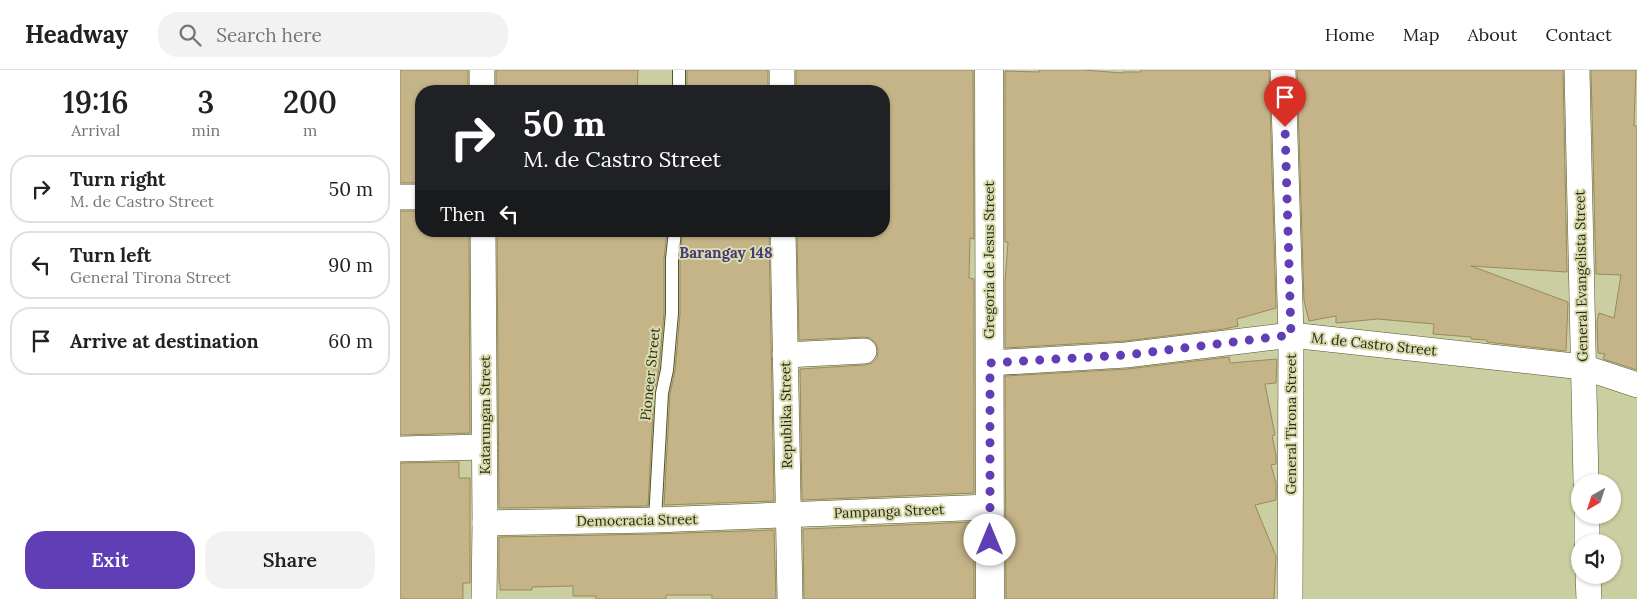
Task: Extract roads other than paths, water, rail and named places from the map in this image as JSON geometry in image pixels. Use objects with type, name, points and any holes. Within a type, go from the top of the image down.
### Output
[{"type":"street","points":[[482,70],[482,85]]},
{"type":"street","points":[[782,70],[782,85]]},
{"type":"street","name":"Gregoria de Jesus Street","points":[[989,70],[990,599]]},
{"type":"street","name":"General Tirona Street","points":[[1283,70],[1291,335],[1290,599]]},
{"type":"street","name":"General Evangelista Street","points":[[1577,70],[1586,474]]},
{"type":"street","points":[[400,197],[415,197]]},
{"type":"street","name":"Katarungan Street","points":[[483,237],[484,599]]},
{"type":"street","name":"Republika Street","points":[[783,237],[790,599]]},
{"type":"street","name":"M. de Castro Street","points":[[990,363],[1126,355],[1291,335],[1583,366],[1637,385]]},
{"type":"street","points":[[785,355],[864,351]]},
{"type":"street","points":[[400,448],[485,447]]},
{"type":"street","name":"Pampanga Street","points":[[788,515],[990,507]]},
{"type":"street","name":"Democracia Street","points":[[485,523],[788,515]]},
{"type":"street","points":[[1588,584],[1589,599]]},
{"type":"lane","points":[[679,70],[680,85]]},
{"type":"lane","name":"Pioneer Street","points":[[655,520],[662,393],[667,370],[672,313],[672,259],[674,237]]},
{"type":"district","name":"Barangay 148","points":[[726,252]]}]
